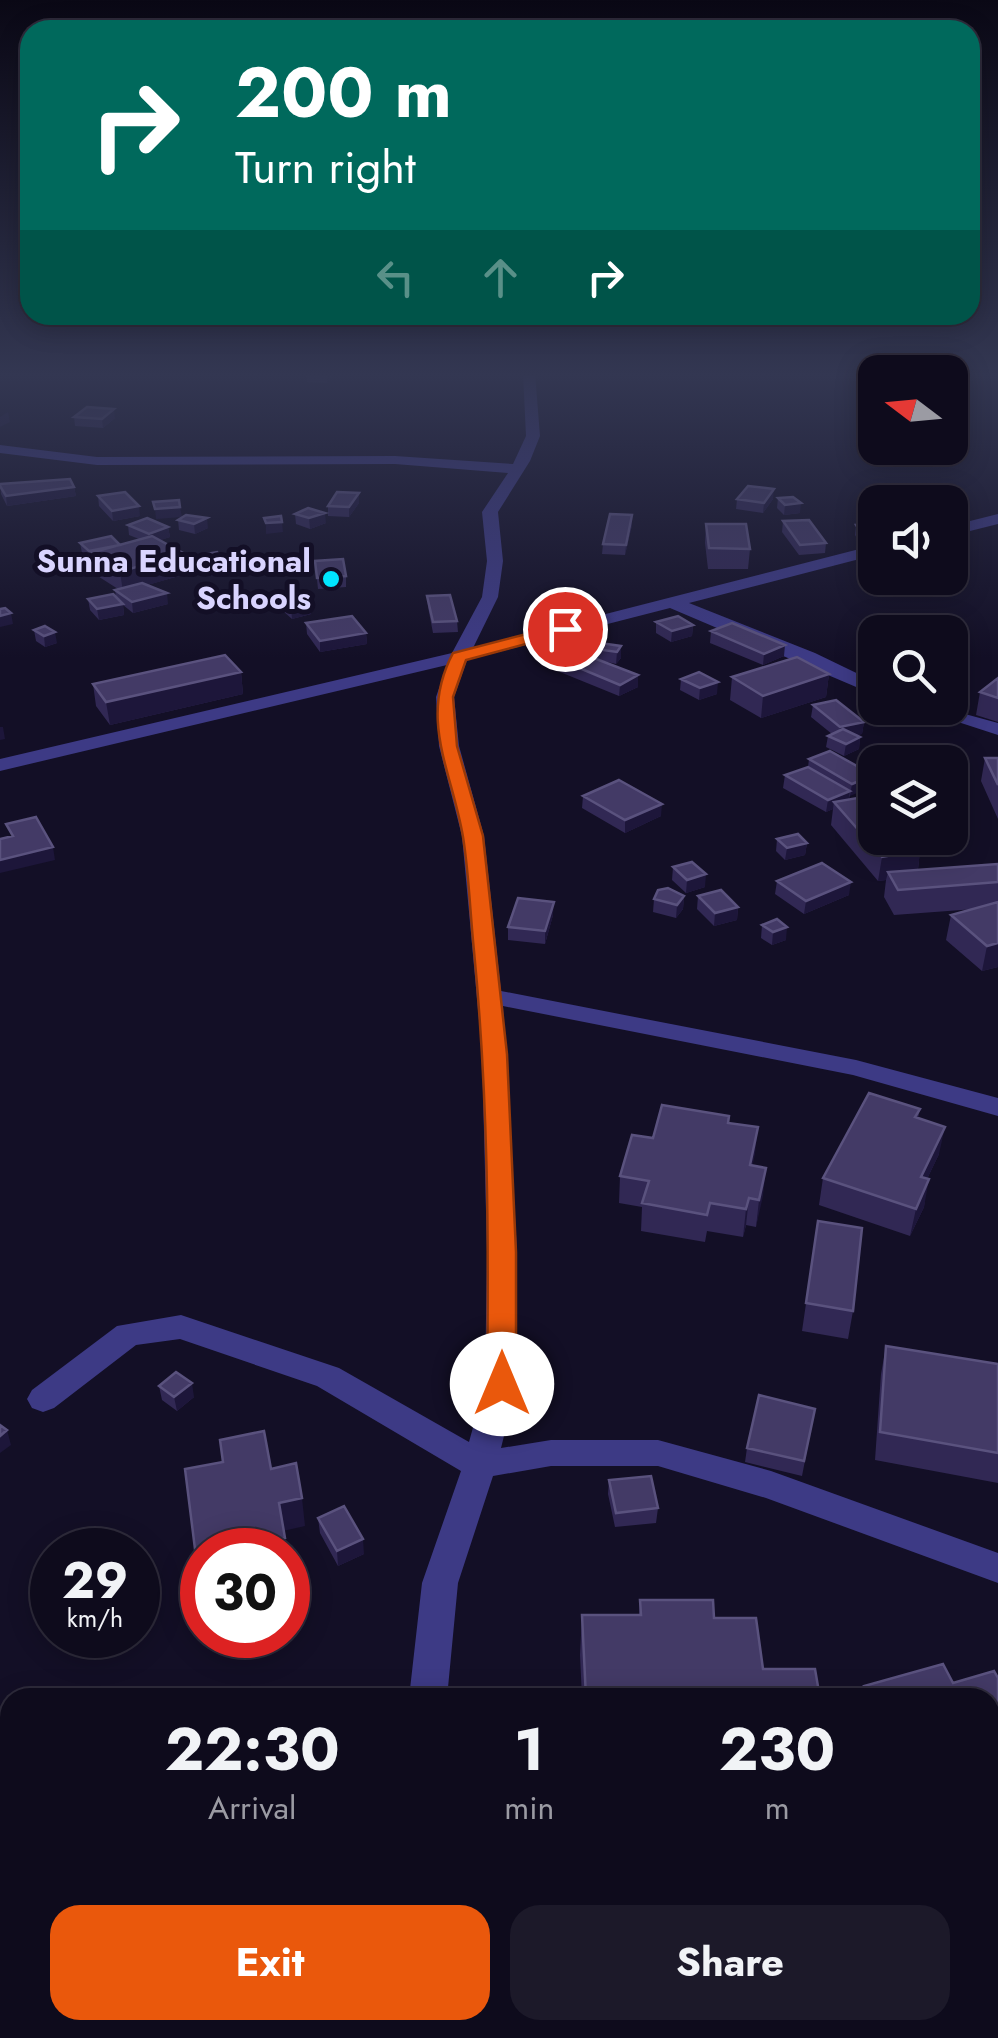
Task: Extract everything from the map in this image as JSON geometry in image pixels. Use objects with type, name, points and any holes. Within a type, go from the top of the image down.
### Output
[{"type":"street","points":[[429,1688],[440,1582],[480,1465],[502,1384],[502,1232],[495,1054],[473,836],[448,746],[445,697],[459,656],[490,597],[495,561],[490,512],[517,469],[505,468]]},
{"type":"street","points":[[968,526],[998,519]]},
{"type":"street","points":[[0,764],[459,656],[858,554]]},
{"type":"street","points":[[671,602],[810,657],[858,681]]},
{"type":"street","points":[[968,720],[998,729]]},
{"type":"street","points":[[489,996],[746,1044],[856,1068],[998,1107]]},
{"type":"street","points":[[42,1398],[128,1334],[182,1328],[328,1377],[480,1465],[551,1452],[658,1453],[771,1485],[998,1568]]},
{"type":"building","points":[[70,479],[74,487],[6,496],[0,486],[0,484]]},
{"type":"building","points":[[748,486],[774,489],[764,503],[737,499]]},
{"type":"building","points":[[125,492],[139,506],[112,511],[98,496]]},
{"type":"building","points":[[337,492],[359,493],[349,507],[328,506]]},
{"type":"building","points":[[793,497],[801,503],[785,505],[778,498]]},
{"type":"building","points":[[179,500],[180,507],[155,509],[153,502]]},
{"type":"building","points":[[308,508],[325,513],[309,518],[295,514]]},
{"type":"building","points":[[610,514],[632,515],[626,545],[603,544]]},
{"type":"building","points":[[186,515],[207,518],[194,524],[178,520]]},
{"type":"building","points":[[281,516],[282,522],[266,523],[264,518]]},
{"type":"building","points":[[147,518],[168,527],[149,534],[128,525]]},
{"type":"building","points":[[809,520],[826,543],[800,545],[783,521]]},
{"type":"building","points":[[706,524],[746,524],[750,549],[709,548]]},
{"type":"building","points":[[111,536],[120,545],[89,551],[80,543]]},
{"type":"building","points":[[152,536],[183,553],[120,572],[90,553]]},
{"type":"building","points":[[217,552],[226,563],[204,567],[195,556]]},
{"type":"building","points":[[343,559],[346,576],[317,578],[315,561]]},
{"type":"building","points":[[142,583],[167,593],[132,602],[115,590]]},
{"type":"building","points":[[113,594],[123,604],[97,609],[88,599]]},
{"type":"building","points":[[450,595],[457,621],[433,622],[427,596]]},
{"type":"building","points":[[302,596],[311,604],[291,608],[282,600]]},
{"type":"building","points":[[352,616],[366,633],[320,641],[306,623]]},
{"type":"building","points":[[678,616],[693,625],[672,631],[656,622]]},
{"type":"building","points":[[732,623],[785,645],[764,654],[711,631]]},
{"type":"building","points":[[45,626],[55,632],[44,636],[34,630]]},
{"type":"building","points":[[593,642],[621,646],[617,652],[589,648]]},
{"type":"building","points":[[578,652],[638,675],[620,685],[560,660]]},
{"type":"building","points":[[225,655],[241,672],[106,702],[93,684]]},
{"type":"building","points":[[797,657],[829,674],[763,696],[732,677]]},
{"type":"building","points":[[699,672],[718,682],[700,688],[681,679]]},
{"type":"building","points":[[998,678],[998,698],[980,692]]},
{"type":"building","points":[[836,700],[858,717],[858,723],[840,727],[813,705]]},
{"type":"building","points":[[843,729],[860,737],[846,744],[828,736]]},
{"type":"building","points":[[830,751],[858,767],[858,781],[852,784],[809,759]]},
{"type":"building","points":[[985,758],[998,758],[998,785]]},
{"type":"building","points":[[808,767],[850,791],[828,800],[785,775]]},
{"type":"building","points":[[619,780],[662,804],[625,820],[583,796]]},
{"type":"building","points":[[858,798],[858,830],[834,802]]},
{"type":"building","points":[[36,817],[53,847],[0,860],[0,839],[13,836],[6,824]]},
{"type":"building","points":[[798,834],[807,843],[787,848],[777,839]]},
{"type":"building","points":[[692,862],[706,874],[687,880],[673,867]]},
{"type":"building","points":[[822,863],[851,882],[806,901],[777,881]]},
{"type":"building","points":[[998,864],[998,882],[898,890],[888,872]]},
{"type":"building","points":[[668,888],[684,896],[677,905],[654,899],[658,890]]},
{"type":"building","points":[[721,890],[738,907],[715,913],[698,896]]},
{"type":"building","points":[[518,898],[554,902],[545,931],[508,927]]},
{"type":"building","points":[[998,902],[998,943],[987,946],[951,915]]},
{"type":"building","points":[[777,919],[787,927],[773,932],[762,925]]},
{"type":"building","points":[[869,1093],[920,1109],[915,1117],[945,1127],[921,1177],[929,1179],[916,1209],[823,1178]]},
{"type":"building","points":[[662,1105],[729,1116],[728,1123],[758,1127],[750,1165],[766,1168],[759,1200],[749,1198],[746,1209],[710,1203],[707,1215],[642,1203],[649,1181],[620,1176],[632,1135],[653,1138]]},
{"type":"building","points":[[818,1221],[862,1228],[853,1311],[806,1303]]},
{"type":"building","points":[[886,1346],[998,1364],[998,1453],[880,1432]]},
{"type":"building","points":[[176,1372],[192,1383],[174,1397],[159,1386]]},
{"type":"building","points":[[759,1395],[815,1409],[804,1461],[747,1448]]},
{"type":"building","points":[[264,1431],[271,1469],[296,1463],[302,1498],[279,1503],[283,1528],[192,1528],[185,1469],[223,1462],[220,1440]]},
{"type":"building","points":[[651,1476],[658,1508],[616,1513],[609,1480]]},
{"type":"building","points":[[344,1506],[363,1539],[337,1551],[318,1518]]},
{"type":"building","points":[[640,1600],[713,1600],[714,1618],[756,1618],[763,1669],[815,1669],[818,1688],[586,1688],[582,1615],[641,1615]]},
{"type":"building","points":[[943,1664],[953,1683],[994,1671],[998,1678],[998,1688],[864,1686]]},
{"type":"place","name":"Sunna Educational Schools","points":[[331,579]]},
{"type":"route","points":[[502,1384],[495,1054],[473,836],[448,746],[445,697],[459,656],[565,629]]}]
